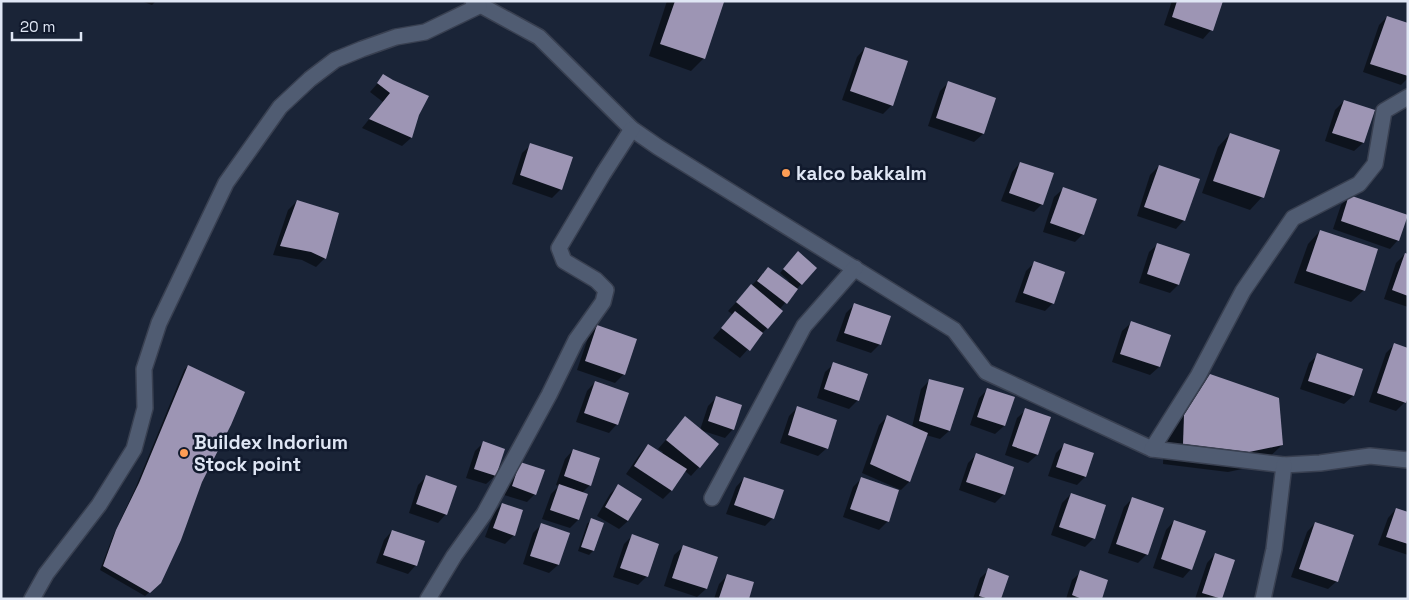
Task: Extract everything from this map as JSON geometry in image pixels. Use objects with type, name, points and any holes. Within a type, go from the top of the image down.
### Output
[{"type":"street","points":[[32,599],[46,574],[98,505],[134,449],[145,408],[144,369],[159,322],[226,183],[280,108],[310,79],[335,60],[396,37],[425,32],[476,4],[539,36],[632,130],[954,330],[986,372],[1152,448],[1284,464],[1320,463],[1370,456],[1408,460]]},
{"type":"street","points":[[1152,448],[1198,376],[1243,291],[1293,218],[1359,184],[1375,164],[1384,111],[1408,97]]},
{"type":"street","points":[[428,599],[454,556],[484,514],[549,396],[576,340],[602,302],[606,290],[596,280],[564,261],[559,248],[603,174],[632,130]]},
{"type":"street","points":[[712,498],[804,326],[855,268]]},
{"type":"street","points":[[1263,599],[1274,549],[1284,464]]},
{"type":"building","points":[[675,1],[724,2],[705,59],[660,44]]},
{"type":"building","points":[[1177,1],[1223,1],[1213,31],[1172,17]]},
{"type":"building","points":[[1387,16],[1408,23],[1408,76],[1370,64]]},
{"type":"building","points":[[865,47],[908,61],[893,106],[850,91]]},
{"type":"building","points":[[383,74],[429,96],[419,115],[412,138],[369,119],[390,93],[377,83]]},
{"type":"building","points":[[948,81],[996,98],[984,134],[936,118]]},
{"type":"building","points":[[1344,100],[1375,110],[1364,143],[1332,133]]},
{"type":"building","points":[[1230,133],[1280,150],[1264,198],[1213,181]]},
{"type":"building","points":[[530,143],[573,157],[562,190],[520,175]]},
{"type":"building","points":[[1020,162],[1054,173],[1043,205],[1009,193]]},
{"type":"building","points":[[1159,165],[1200,179],[1185,221],[1144,207]]},
{"type":"building","points":[[1063,187],[1097,199],[1084,235],[1050,223]]},
{"type":"building","points":[[1349,195],[1408,215],[1399,241],[1341,221]]},
{"type":"building","points":[[297,200],[339,213],[326,259],[311,252],[280,246]]},
{"type":"building","points":[[1320,230],[1378,249],[1365,291],[1306,271]]},
{"type":"building","points":[[1157,243],[1190,254],[1179,285],[1147,274]]},
{"type":"building","points":[[798,251],[817,268],[802,285],[783,269]]},
{"type":"building","points":[[1405,253],[1408,254],[1408,296],[1392,290]]},
{"type":"building","points":[[1034,261],[1065,272],[1054,304],[1023,293]]},
{"type":"building","points":[[768,267],[798,289],[787,304],[757,281]]},
{"type":"building","points":[[751,284],[783,311],[768,329],[736,302]]},
{"type":"building","points":[[854,303],[891,316],[881,345],[844,333]]},
{"type":"building","points":[[735,311],[763,333],[750,351],[721,328]]},
{"type":"building","points":[[1131,321],[1171,335],[1160,367],[1120,354]]},
{"type":"building","points":[[597,325],[637,339],[625,375],[585,361]]},
{"type":"building","points":[[1394,343],[1408,348],[1408,397],[1406,403],[1377,393]]},
{"type":"building","points":[[1317,353],[1363,369],[1354,396],[1308,381]]},
{"type":"building","points":[[833,362],[868,374],[859,401],[824,389]]},
{"type":"building","name":"Buildex Indorium Stock point","points":[[188,365],[245,392],[231,425],[202,482],[181,540],[161,583],[150,593],[103,566],[116,530],[139,483]]},
{"type":"building","points":[[1210,374],[1279,398],[1283,445],[1249,452],[1183,444],[1184,415]]},
{"type":"building","points":[[929,379],[964,388],[950,431],[919,421]]},
{"type":"building","points":[[595,381],[629,393],[618,425],[584,413]]},
{"type":"building","points":[[987,388],[1015,397],[1005,426],[977,417]]},
{"type":"building","points":[[716,396],[742,405],[734,430],[708,421]]},
{"type":"building","points":[[797,406],[837,420],[828,449],[788,435]]},
{"type":"building","points":[[1025,408],[1051,417],[1038,455],[1012,446]]},
{"type":"building","points":[[887,415],[928,433],[910,482],[870,464]]},
{"type":"building","points":[[685,416],[719,444],[700,468],[666,440]]},
{"type":"building","points":[[483,441],[505,449],[496,476],[474,469]]},
{"type":"building","points":[[1064,443],[1094,453],[1086,477],[1056,467]]},
{"type":"building","points":[[648,444],[687,469],[672,491],[634,466]]},
{"type":"building","points":[[573,449],[600,458],[591,486],[564,476]]},
{"type":"building","points":[[976,453],[1014,467],[1005,495],[966,482]]},
{"type":"building","points":[[520,462],[545,470],[536,495],[512,486]]},
{"type":"building","points":[[426,475],[457,486],[447,515],[416,504]]},
{"type":"building","points":[[744,477],[784,490],[774,519],[734,505]]},
{"type":"building","points":[[861,477],[899,490],[889,522],[850,509]]},
{"type":"building","points":[[559,484],[588,494],[579,520],[550,510]]},
{"type":"building","points":[[618,484],[642,499],[628,521],[605,507]]},
{"type":"building","points":[[1071,493],[1106,505],[1095,539],[1059,527]]},
{"type":"building","points":[[1132,497],[1164,508],[1148,555],[1116,544]]},
{"type":"building","points":[[502,503],[523,510],[515,536],[493,528]]},
{"type":"building","points":[[1396,508],[1408,512],[1408,544],[1386,537]]},
{"type":"building","points":[[591,518],[604,523],[594,551],[581,547]]},
{"type":"building","points":[[1174,520],[1206,531],[1192,570],[1161,559]]},
{"type":"building","points":[[1315,522],[1354,535],[1338,582],[1299,569]]},
{"type":"building","points":[[541,523],[570,533],[559,565],[530,556]]},
{"type":"building","points":[[392,530],[425,541],[417,566],[383,555]]},
{"type":"building","points":[[632,534],[659,544],[648,577],[620,568]]},
{"type":"building","points":[[683,545],[718,557],[707,589],[672,578]]},
{"type":"building","points":[[1215,553],[1235,560],[1222,599],[1202,593]]},
{"type":"building","points":[[988,568],[1009,576],[1001,599],[989,599],[979,596]]},
{"type":"building","points":[[1080,570],[1108,580],[1102,599],[1082,599],[1072,595]]},
{"type":"building","points":[[727,574],[754,582],[749,599],[719,598]]},
{"type":"place","name":"kalco bakkalm","points":[[786,173]]},
{"type":"place","name":"Buildex Indorium Stock point","points":[[184,453]]}]
